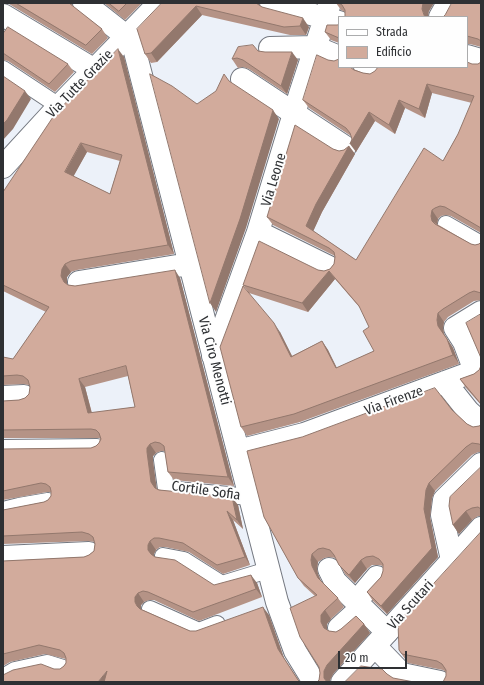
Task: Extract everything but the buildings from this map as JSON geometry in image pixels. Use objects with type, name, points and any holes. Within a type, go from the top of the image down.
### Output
[{"type":"street","points":[[84,3],[126,36]]},
{"type":"street","name":"Via Tutte Grazie","points":[[3,167],[93,69],[159,3]]},
{"type":"street","points":[[270,3],[331,14]]},
{"type":"street","points":[[441,16],[448,3]]},
{"type":"street","name":"Via Leone","points":[[213,356],[258,232],[315,47],[331,14]]},
{"type":"street","points":[[7,22],[93,69]]},
{"type":"street","name":"Via Ciro Menotti","points":[[126,36],[133,44],[268,570],[270,604],[295,651],[314,682]]},
{"type":"street","points":[[270,48],[315,47],[338,57]]},
{"type":"street","points":[[468,56],[481,60]]},
{"type":"street","points":[[3,69],[59,106]]},
{"type":"street","points":[[242,79],[344,147]]},
{"type":"street","points":[[446,224],[481,244]]},
{"type":"street","points":[[258,232],[329,266]]},
{"type":"street","points":[[80,282],[189,264]]},
{"type":"street","name":"Via Firenze","points":[[238,452],[304,434],[475,371],[464,342],[455,328],[481,312]]},
{"type":"street","points":[[445,382],[468,411],[481,423]]},
{"type":"street","points":[[3,448],[96,447]]},
{"type":"street","name":"Cortile Sofia","points":[[162,460],[166,489],[249,497]]},
{"type":"street","points":[[452,560],[442,516],[444,500],[481,464]]},
{"type":"street","points":[[3,510],[48,501]]},
{"type":"street","name":"Via Scutari","points":[[342,682],[481,528]]},
{"type":"street","points":[[3,557],[89,553]]},
{"type":"street","points":[[163,556],[184,560],[222,584],[268,570]]},
{"type":"street","points":[[329,569],[335,581],[359,605],[402,674],[440,682]]},
{"type":"street","points":[[339,628],[359,605],[377,577]]},
{"type":"street","points":[[150,609],[199,631],[234,618]]},
{"type":"street","points":[[3,677],[16,670],[47,663],[63,668]]}]
